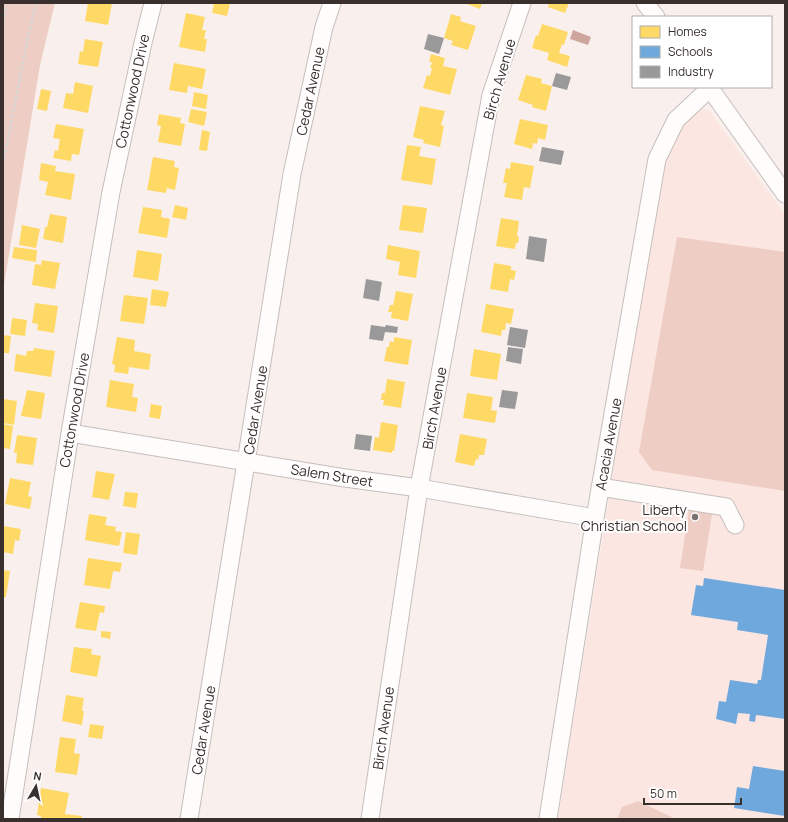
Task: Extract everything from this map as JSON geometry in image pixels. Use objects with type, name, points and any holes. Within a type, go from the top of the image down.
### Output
[{"type":"street","name":"Cottonwood Drive","points":[[10,819],[70,433],[111,192],[152,3]]},
{"type":"street","name":"Cedar Avenue","points":[[189,819],[292,174],[324,27],[332,3]]},
{"type":"street","name":"Birch Avenue","points":[[370,819],[419,488],[492,95],[522,3]]},
{"type":"street","points":[[646,3],[655,16]]},
{"type":"street","points":[[709,88],[785,194]]},
{"type":"street","name":"Acacia Avenue","points":[[548,819],[600,487],[656,159],[676,120],[709,88]]},
{"type":"street","name":"Salem Street","points":[[70,433],[246,462],[419,488],[595,518]]},
{"type":"street","points":[[600,487],[726,507],[734,525]]},
{"type":"path","points":[[3,23],[8,3]]},
{"type":"path","points":[[3,165],[26,46],[36,3]]},
{"type":"shaded area","points":[[3,3],[55,3],[40,65],[3,291]]},
{"type":"shaded area","points":[[573,30],[591,37],[588,45],[570,39]]},
{"type":"shaded area","name":"Liberty Christian School","points":[[698,109],[708,110],[711,113],[785,215],[785,819],[558,819],[662,162],[679,127]]},
{"type":"shaded area","points":[[677,237],[785,252],[785,491],[652,470],[639,452]]},
{"type":"shaded area","points":[[689,510],[712,514],[703,571],[680,568]]},
{"type":"shaded area","points":[[638,801],[676,819],[617,819],[622,807]]},
{"type":"building: Homes","points":[[88,3],[112,3],[108,25],[85,21]]},
{"type":"building: Homes","points":[[214,3],[230,3],[227,16],[212,13]]},
{"type":"building: Homes","points":[[464,3],[482,3],[480,9]]},
{"type":"building: Homes","points":[[549,3],[569,3],[565,13],[548,7]]},
{"type":"building: Homes","points":[[186,13],[205,17],[202,30],[206,30],[204,39],[207,39],[205,52],[179,47]]},
{"type":"building: Homes","points":[[451,14],[461,17],[460,21],[476,26],[468,50],[451,45],[453,41],[444,38]]},
{"type":"building: Homes","points":[[542,24],[568,32],[564,45],[562,44],[559,53],[570,56],[567,67],[547,60],[549,53],[532,48],[536,35],[538,36]]},
{"type":"building: Homes","points":[[85,39],[103,42],[98,67],[78,64],[80,51],[83,52]]},
{"type":"building: Homes","points":[[431,54],[445,58],[443,66],[457,69],[450,95],[423,88],[427,75],[430,76],[432,68],[430,68],[432,62],[429,62]]},
{"type":"building: Homes","points":[[174,63],[206,69],[202,89],[188,86],[187,93],[169,90]]},
{"type":"building: Homes","points":[[526,75],[542,79],[541,83],[552,86],[546,111],[532,107],[533,105],[518,100]]},
{"type":"building: Homes","points":[[75,82],[93,86],[88,113],[63,108],[66,93],[73,94]]},
{"type":"building: Homes","points":[[41,89],[51,91],[47,111],[37,109]]},
{"type":"building: Homes","points":[[194,92],[208,95],[206,109],[192,106]]},
{"type":"building: Homes","points":[[420,106],[445,111],[441,125],[444,126],[440,147],[423,143],[424,140],[413,137]]},
{"type":"building: Homes","points":[[191,109],[207,112],[204,126],[188,122]]},
{"type":"building: Homes","points":[[159,114],[181,118],[180,123],[185,124],[181,146],[158,142],[161,126],[157,125]]},
{"type":"building: Homes","points":[[520,119],[548,125],[545,140],[538,138],[537,144],[533,143],[532,149],[514,144]]},
{"type":"building: Homes","points":[[56,124],[84,129],[79,155],[72,154],[71,161],[53,158],[55,150],[58,151],[60,139],[53,138]]},
{"type":"building: Homes","points":[[202,130],[210,132],[207,151],[199,150]]},
{"type":"building: Homes","points":[[407,145],[421,147],[419,156],[436,159],[432,185],[401,180]]},
{"type":"building: Homes","points":[[153,157],[175,161],[174,167],[179,168],[175,190],[167,188],[166,193],[147,190]]},
{"type":"building: Homes","points":[[511,162],[534,166],[530,188],[524,187],[522,200],[504,197],[507,183],[503,183],[506,168],[510,169]]},
{"type":"building: Homes","points":[[41,163],[56,166],[55,171],[75,174],[71,200],[45,195],[48,182],[39,180]]},
{"type":"building: Homes","points":[[175,205],[188,208],[186,220],[172,217]]},
{"type":"building: Homes","points":[[403,205],[427,208],[423,233],[399,230]]},
{"type":"building: Homes","points":[[143,207],[162,210],[161,217],[170,219],[167,238],[138,233]]},
{"type":"building: Homes","points":[[50,214],[67,217],[63,243],[43,239],[45,227],[47,227]]},
{"type":"building: Homes","points":[[501,218],[519,221],[517,236],[519,237],[515,249],[496,246]]},
{"type":"building: Homes","points":[[22,225],[40,229],[36,248],[19,245]]},
{"type":"building: Homes","points":[[388,245],[420,251],[416,278],[398,275],[400,262],[386,259]]},
{"type":"building: Homes","points":[[14,247],[37,250],[36,262],[12,258]]},
{"type":"building: Homes","points":[[137,250],[162,254],[158,281],[133,277]]},
{"type":"building: Homes","points":[[42,260],[60,263],[55,289],[32,285],[35,264],[41,265]]},
{"type":"building: Homes","points":[[494,263],[511,266],[511,270],[516,271],[514,280],[510,279],[508,292],[490,289]]},
{"type":"building: Homes","points":[[152,289],[169,292],[166,307],[150,305]]},
{"type":"building: Homes","points":[[396,291],[413,294],[408,321],[391,318],[392,312],[388,312],[390,305],[393,305]]},
{"type":"building: Homes","points":[[124,295],[148,298],[144,324],[120,321]]},
{"type":"building: Homes","points":[[35,303],[58,306],[54,333],[37,330],[38,324],[32,323]]},
{"type":"building: Homes","points":[[486,304],[514,309],[511,324],[506,323],[505,330],[502,330],[501,336],[481,332]]},
{"type":"building: Homes","points":[[12,318],[27,320],[25,336],[10,334]]},
{"type":"building: Homes","points":[[3,335],[11,336],[9,353],[3,353]]},
{"type":"building: Homes","points":[[117,337],[135,340],[134,351],[151,354],[149,370],[129,367],[128,374],[114,372],[115,365],[112,364]]},
{"type":"building: Homes","points":[[394,337],[412,340],[408,365],[384,361],[387,347],[389,347],[390,341],[394,342]]},
{"type":"building: Homes","points":[[34,348],[55,351],[51,377],[14,371],[16,354],[26,356],[27,351],[33,351]]},
{"type":"building: Homes","points":[[474,349],[501,354],[497,380],[470,376]]},
{"type":"building: Homes","points":[[387,379],[405,382],[401,408],[383,405],[384,400],[381,400],[382,393],[385,393]]},
{"type":"building: Homes","points":[[110,380],[134,384],[132,397],[138,398],[136,412],[106,407]]},
{"type":"building: Homes","points":[[27,390],[45,393],[41,419],[21,416]]},
{"type":"building: Homes","points":[[467,393],[493,397],[491,410],[497,411],[495,423],[463,418]]},
{"type":"building: Homes","points":[[4,399],[17,401],[14,425],[3,423]]},
{"type":"building: Homes","points":[[151,404],[162,406],[160,419],[149,417]]},
{"type":"building: Homes","points":[[381,422],[398,425],[394,451],[392,451],[392,453],[373,450],[375,437],[379,438]]},
{"type":"building: Homes","points":[[3,424],[13,426],[10,449],[3,448]]},
{"type":"building: Homes","points":[[460,434],[487,439],[484,455],[479,455],[474,466],[455,462]]},
{"type":"building: Homes","points":[[17,435],[37,438],[33,465],[16,463],[17,453],[14,453]]},
{"type":"building: Homes","points":[[96,471],[115,474],[109,500],[92,497]]},
{"type":"building: Homes","points":[[10,478],[31,482],[28,496],[32,497],[30,509],[5,504]]},
{"type":"building: Homes","points":[[125,492],[138,493],[136,508],[123,506]]},
{"type":"building: Homes","points":[[89,514],[107,517],[105,525],[116,527],[115,531],[122,532],[119,546],[85,540]]},
{"type":"building: Homes","points":[[3,526],[21,529],[19,541],[15,540],[13,554],[3,552]]},
{"type":"building: Homes","points":[[126,532],[140,534],[137,555],[123,553]]},
{"type":"building: Homes","points":[[88,558],[122,563],[120,572],[113,571],[110,589],[84,585]]},
{"type":"building: Homes","points":[[3,570],[10,571],[6,597],[3,597]]},
{"type":"building: Homes","points":[[80,602],[105,606],[104,613],[100,612],[96,631],[75,628]]},
{"type":"building: Homes","points":[[101,631],[111,632],[110,639],[101,637]]},
{"type":"building: Homes","points":[[74,647],[92,649],[91,654],[101,656],[97,677],[70,672]]},
{"type":"building: Homes","points":[[66,695],[84,698],[82,725],[62,721]]},
{"type":"building: Homes","points":[[90,724],[104,726],[102,739],[88,737]]},
{"type":"building: Homes","points":[[60,737],[76,739],[74,753],[80,754],[77,775],[55,772]]},
{"type":"building: Homes","points":[[41,788],[69,793],[65,814],[82,816],[81,819],[41,819],[41,816],[37,815]]},
{"type":"building: Schools","points":[[704,578],[785,590],[785,719],[756,715],[755,722],[749,721],[750,714],[738,713],[736,724],[716,719],[719,701],[726,702],[730,680],[757,684],[758,680],[761,680],[768,635],[737,630],[738,622],[691,615],[696,585],[703,586]]},
{"type":"building: Schools","points":[[753,766],[785,771],[785,816],[734,808],[737,787],[749,789]]},
{"type":"building: Industry","points":[[428,34],[444,38],[439,54],[424,49]]},
{"type":"building: Industry","points":[[556,73],[571,77],[567,90],[552,86]]},
{"type":"building: Industry","points":[[542,147],[564,151],[561,165],[539,161]]},
{"type":"building: Industry","points":[[529,236],[547,239],[544,262],[526,259]]},
{"type":"building: Industry","points":[[366,279],[382,282],[379,301],[363,298]]},
{"type":"building: Industry","points":[[371,325],[398,327],[397,333],[385,332],[383,341],[369,339]]},
{"type":"building: Industry","points":[[510,327],[528,330],[525,348],[507,345]]},
{"type":"building: Industry","points":[[508,347],[523,349],[521,364],[506,361]]},
{"type":"building: Industry","points":[[502,390],[518,392],[515,409],[499,407]]},
{"type":"building: Industry","points":[[356,434],[372,436],[370,451],[354,449]]},
{"type":"place","name":"Liberty Christian School","points":[[695,517]]}]
